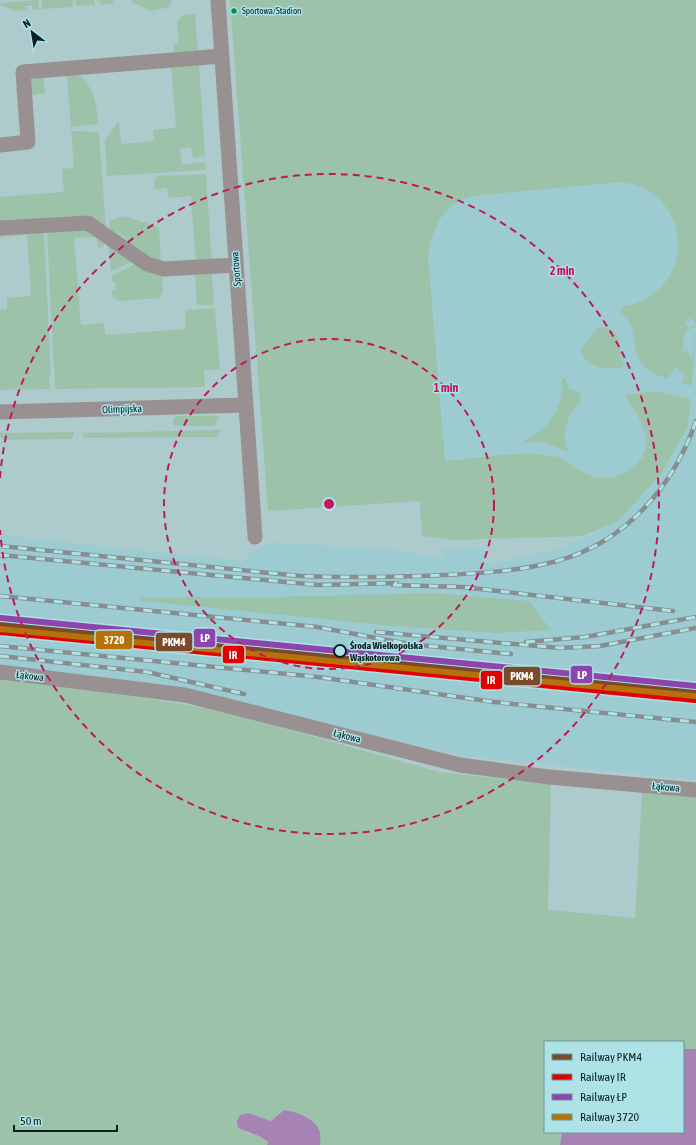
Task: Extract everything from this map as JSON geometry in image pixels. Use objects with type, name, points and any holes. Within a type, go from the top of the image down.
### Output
[{"type":"street","name":"Sportowa","points":[[218,0],[255,537]]},
{"type":"street","points":[[0,144],[28,142],[23,72],[222,56]]},
{"type":"street","points":[[0,228],[88,223],[147,264],[164,269],[236,265]]},
{"type":"street","name":"Olimpijska","points":[[0,412],[245,405]]},
{"type":"street","name":"Łąkowa","points":[[0,672],[185,695],[460,765],[549,777],[696,790]]},
{"type":"shaded area","points":[[696,64],[696,780],[464,756],[184,690],[85,675],[0,665],[0,535],[241,561],[269,542],[404,551],[443,559],[444,549],[485,548],[486,562],[499,562],[559,549],[590,536],[610,525],[582,536],[452,540],[422,536],[392,98]]},
{"type":"shaded area","points":[[684,1049],[696,1049],[696,1145],[560,1145],[562,1133],[684,1133]]},
{"type":"shaded area","points":[[284,1110],[300,1114],[310,1119],[318,1127],[320,1132],[320,1145],[267,1145],[268,1142],[261,1137],[238,1128],[237,1121],[240,1115],[248,1113],[271,1121]]},
{"type":"green space","points":[[38,0],[39,9],[33,10],[32,6],[26,6],[27,10],[15,11],[0,5],[0,3]]},
{"type":"green space","points":[[42,0],[72,0],[73,7],[42,9]]},
{"type":"green space","points":[[75,0],[94,0],[95,5],[77,6]]},
{"type":"green space","points":[[98,0],[113,0],[113,4],[101,5]]},
{"type":"green space","points":[[132,0],[172,0],[170,7],[151,11],[132,2]]},
{"type":"green space","points":[[230,0],[696,0],[696,325],[694,328],[686,330],[683,341],[683,353],[687,350],[692,361],[696,327],[692,386],[681,383],[685,376],[678,371],[678,368],[675,367],[668,379],[652,372],[642,364],[637,356],[632,329],[628,321],[620,313],[624,306],[648,298],[664,283],[675,264],[678,243],[674,222],[664,204],[646,190],[622,182],[471,196],[452,206],[440,219],[433,235],[428,255],[445,461],[502,455],[536,454],[562,458],[591,476],[605,478],[619,475],[632,468],[643,455],[646,448],[646,439],[642,424],[626,395],[656,391],[691,399],[688,427],[661,474],[618,521],[582,536],[452,540],[422,536],[420,501],[268,511]],"holes":[[[689,318],[695,322],[694,326],[689,328],[685,323]]]},
{"type":"green space","points":[[195,14],[198,55],[174,57],[173,44],[179,43],[177,22],[183,15]]},
{"type":"green space","points":[[199,64],[205,156],[193,158],[191,147],[180,149],[182,165],[205,162],[206,170],[107,176],[105,140],[119,121],[121,144],[154,141],[153,130],[176,128],[171,67]]},
{"type":"green space","points":[[77,73],[83,78],[94,96],[98,124],[71,127],[67,77],[68,74]]},
{"type":"green space","points":[[43,76],[45,93],[29,96],[31,78]]},
{"type":"green space","points":[[71,131],[99,132],[106,230],[0,225],[0,197],[64,192],[62,169],[74,168]]},
{"type":"green space","points":[[206,174],[212,264],[196,265],[191,196],[168,198],[167,188],[154,189],[155,178],[159,176]]},
{"type":"green space","points":[[124,216],[159,227],[161,265],[129,247],[127,239],[119,233],[111,234],[109,221]]},
{"type":"green space","points":[[83,228],[103,238],[104,247],[98,248],[97,237],[74,238],[81,325],[104,323],[105,335],[186,329],[185,310],[215,308],[220,369],[204,371],[205,387],[55,389],[47,232]]},
{"type":"green space","points":[[0,233],[44,233],[51,374],[49,376],[50,389],[0,390],[0,310],[7,309],[7,298],[31,296],[27,235],[0,238]]},
{"type":"green space","points":[[108,244],[133,261],[111,271]]},
{"type":"green space","points":[[136,263],[162,274],[163,292],[159,298],[120,301],[113,298],[111,291],[116,290],[115,282],[111,282],[112,276]]},
{"type":"green space","points":[[195,273],[212,273],[214,305],[197,305]]},
{"type":"green space","points":[[602,327],[611,329],[617,336],[624,364],[621,368],[595,366],[585,360],[582,355],[581,348],[597,329]]},
{"type":"green space","points":[[562,378],[565,378],[570,389],[580,393],[581,402],[568,419],[566,426],[566,447],[570,453],[543,442],[519,443],[538,433],[552,418],[560,400]]},
{"type":"green space","points":[[176,416],[220,416],[214,426],[174,426],[173,420]]},
{"type":"green space","points":[[222,430],[216,437],[84,438],[82,433]]},
{"type":"green space","points":[[0,431],[2,433],[74,432],[72,439],[4,440],[0,436]]},
{"type":"green space","points":[[435,593],[529,601],[551,630],[496,633],[391,626],[141,601],[140,597],[272,597]]},
{"type":"green space","points":[[0,679],[131,696],[219,710],[439,772],[551,784],[548,910],[635,918],[642,792],[696,797],[696,1049],[684,1049],[684,1041],[544,1041],[544,1133],[562,1133],[560,1145],[320,1145],[320,1132],[284,1110],[271,1121],[258,1116],[247,1133],[261,1137],[268,1142],[267,1145],[0,1145]]},
{"type":"railway","points":[[0,546],[300,576],[373,577],[446,575],[530,567],[557,561],[582,552],[605,540],[625,526],[644,509],[660,489],[674,468],[696,421]]},
{"type":"railway","points":[[0,555],[318,585],[397,583]]},
{"type":"railway","points":[[393,585],[463,587],[673,611]]},
{"type":"railway","points":[[0,596],[317,627],[409,644],[511,654]]},
{"type":"railway","points":[[526,642],[585,637],[696,617]]},
{"type":"railway","points":[[376,632],[560,648],[600,646],[696,628]]},
{"type":"railway","points":[[0,646],[318,677],[494,702],[696,722]]},
{"type":"railway","points":[[0,656],[147,672],[244,694]]},
{"type":"rail line","name":"ŁP","points":[[1,618],[696,686]]},
{"type":"rail line","name":"PKM4","points":[[0,625],[696,693]]},
{"type":"rail line","name":"3720","points":[[0,629],[695,696]]},
{"type":"rail line","name":"IR","points":[[0,632],[695,700]]},
{"type":"place","name":"Sportowa/Stadion","points":[[234,11]]},
{"type":"place","name":"Środa Wielkopolska Wąskotorowa","points":[[340,651]]}]
